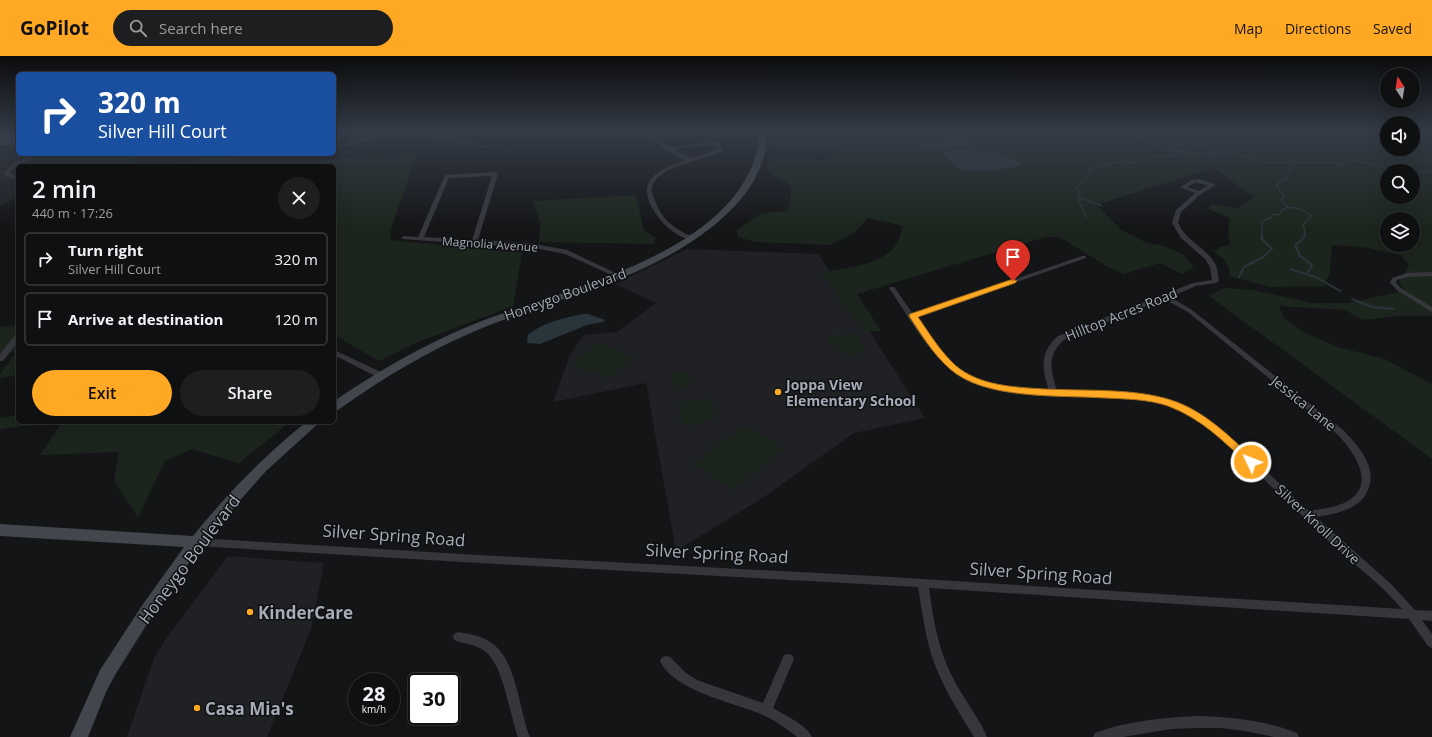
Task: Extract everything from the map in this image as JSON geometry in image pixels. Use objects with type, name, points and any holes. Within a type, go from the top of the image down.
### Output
[{"type":"main road","name":"Honeygo Boulevard","points":[[336,406],[380,375],[427,349],[496,319],[595,286],[650,261],[691,238],[723,213],[740,195],[754,174],[758,164]]},
{"type":"main road","name":"Honeygo Boulevard","points":[[79,737],[103,681],[159,592],[198,542],[243,489],[280,451],[312,424]]},
{"type":"main road","name":"Silver Spring Road","points":[[0,530],[198,542]]},
{"type":"street","points":[[680,164],[659,173],[650,182],[648,191],[659,217],[663,222],[691,238]]},
{"type":"street","points":[[16,165],[6,173],[7,175],[16,178]]},
{"type":"street","points":[[420,239],[447,176],[495,174],[474,243]]},
{"type":"street","name":"Hilltop Acres Road","points":[[1052,392],[1046,366],[1048,355],[1056,342],[1068,335],[1200,282],[1216,281],[1214,268],[1210,261],[1184,238],[1175,223],[1178,211],[1199,193]]},
{"type":"street","name":"Magnolia Avenue","points":[[404,238],[530,245],[567,252],[618,276]]},
{"type":"street","points":[[913,316],[1084,257]]},
{"type":"street","points":[[1432,274],[1401,276],[1394,279],[1393,283],[1400,290],[1432,310]]},
{"type":"street","name":"Silver Knoll Drive","points":[[892,288],[937,350],[960,373],[996,388],[1150,398],[1169,403],[1198,416],[1218,430],[1307,515],[1387,586],[1412,615],[1432,643]]},
{"type":"street","name":"Jessica Lane","points":[[1164,296],[1190,311],[1340,432],[1350,441],[1358,453],[1366,468],[1366,483],[1360,496],[1352,503],[1343,507],[1307,515]]},
{"type":"street","points":[[0,359],[16,339]]},
{"type":"street","points":[[336,353],[380,375]]},
{"type":"street","name":"Silver Spring Road","points":[[198,542],[923,584],[1432,616]]},
{"type":"street","points":[[923,584],[929,623],[939,661],[954,693],[981,737]]},
{"type":"street","points":[[458,638],[483,644],[490,648],[496,655],[503,668],[524,737]]},
{"type":"street","points":[[766,710],[788,659]]},
{"type":"street","points":[[666,661],[682,677],[693,684],[766,710],[794,727],[806,737]]},
{"type":"street","points":[[1099,737],[1138,728],[1219,721],[1265,729],[1293,737]]},
{"type":"shaded area","points":[[0,164],[22,164],[16,164],[16,168],[12,171],[16,174],[16,198],[0,205]]},
{"type":"shaded area","points":[[20,164],[137,164],[137,164]]},
{"type":"shaded area","points":[[176,164],[413,164],[391,229],[390,240],[522,253],[513,306],[420,341],[379,361],[336,336],[336,164]]},
{"type":"shaded area","points":[[768,164],[954,164],[961,169],[982,172],[1018,166],[1012,164],[1432,164],[1432,316],[1397,316],[1363,320],[1345,310],[1279,306],[1284,318],[1305,333],[1338,347],[1384,359],[1432,384],[1432,459],[1209,296],[1224,288],[1253,290],[1313,303],[1348,303],[1404,291],[1399,282],[1409,265],[1400,255],[1386,252],[1420,252],[1420,212],[1380,212],[1380,251],[1364,247],[1332,245],[1330,272],[1325,286],[1270,287],[1229,276],[1230,271],[1227,264],[1212,250],[1218,251],[1218,248],[1230,245],[1228,229],[1230,218],[1208,209],[1210,205],[1238,208],[1253,197],[1214,168],[1096,205],[1122,230],[1147,243],[1160,245],[1184,255],[1194,267],[1182,274],[1162,264],[1157,264],[1124,274],[1110,268],[1059,237],[1046,237],[857,294],[881,331],[864,332],[832,288],[823,272],[853,267],[874,261],[883,256],[897,243],[903,226],[868,218],[855,232],[831,245],[755,242],[738,237],[736,230],[762,213],[787,211],[790,203],[791,186],[766,170]]},
{"type":"shaded area","points":[[954,164],[1022,165],[991,171],[967,171]]},
{"type":"shaded area","points":[[636,195],[644,230],[656,238],[653,244],[539,242],[540,223],[533,201]]},
{"type":"shaded area","name":"Joppa View Elementary School","points":[[687,249],[818,254],[925,418],[854,433],[764,497],[676,551],[646,383],[553,402],[570,355],[584,335],[617,332],[656,303],[615,284]]},
{"type":"shaded area","points":[[588,314],[605,320],[603,322],[587,325],[540,344],[527,343],[528,335],[540,327],[554,321]]},
{"type":"shaded area","points":[[16,325],[16,352],[0,353],[0,327]]},
{"type":"shaded area","points":[[858,334],[865,351],[854,354],[844,354],[838,352],[830,344],[828,339],[831,335]]},
{"type":"shaded area","points":[[598,343],[633,358],[607,379],[572,363]]},
{"type":"shaded area","points":[[16,352],[16,375],[0,378],[0,374]]},
{"type":"shaded area","points":[[676,371],[683,372],[697,378],[684,389],[670,383],[675,378],[672,375]]},
{"type":"shaded area","points":[[709,399],[715,408],[713,420],[695,426],[682,423],[680,402]]},
{"type":"shaded area","points":[[16,415],[16,424],[41,424],[0,429],[0,418]]},
{"type":"shaded area","points":[[61,424],[288,424],[239,463],[192,449],[165,461],[138,517],[114,481],[119,452],[40,455]]},
{"type":"shaded area","points":[[745,425],[784,449],[733,490],[693,464]]},
{"type":"shaded area","points":[[228,556],[324,563],[311,629],[267,737],[127,737],[154,658],[165,640]]},
{"type":"waterway","points":[[1079,197],[1080,192],[1076,187],[1087,176],[1090,169],[1111,164]]},
{"type":"waterway","points":[[1124,165],[1128,164]]},
{"type":"waterway","points":[[1288,207],[1281,200],[1284,197],[1277,186],[1278,183],[1286,179],[1290,169],[1295,165],[1294,164]]},
{"type":"waterway","points":[[1337,164],[1342,165],[1345,164]]},
{"type":"waterway","points":[[1370,164],[1380,167]]},
{"type":"waterway","points":[[1420,172],[1432,171]]},
{"type":"waterway","points":[[1079,197],[1102,206]]},
{"type":"waterway","points":[[1079,197],[1078,200],[1086,217]]},
{"type":"waterway","points":[[1239,277],[1244,267],[1263,257],[1272,249],[1262,239],[1262,221],[1271,218],[1272,215],[1280,214],[1282,210],[1286,208],[1301,209],[1311,216],[1303,225],[1305,231],[1304,236]]},
{"type":"waterway","points":[[1305,235],[1301,241],[1295,245],[1300,256],[1312,265],[1308,272]]},
{"type":"waterway","points":[[1290,269],[1316,277],[1340,291]]},
{"type":"waterway","points":[[1352,299],[1372,307],[1393,309]]},
{"type":"place","name":"Joppa View Elementary School","points":[[778,392]]},
{"type":"place","name":"KinderCare","points":[[250,612]]},
{"type":"place","name":"Casa Mia's","points":[[197,708]]},
{"type":"route","points":[[1013,281],[913,316],[944,358],[960,373],[970,378],[996,388],[1011,390],[1135,396],[1169,403],[1198,416],[1218,430],[1251,462]]}]
